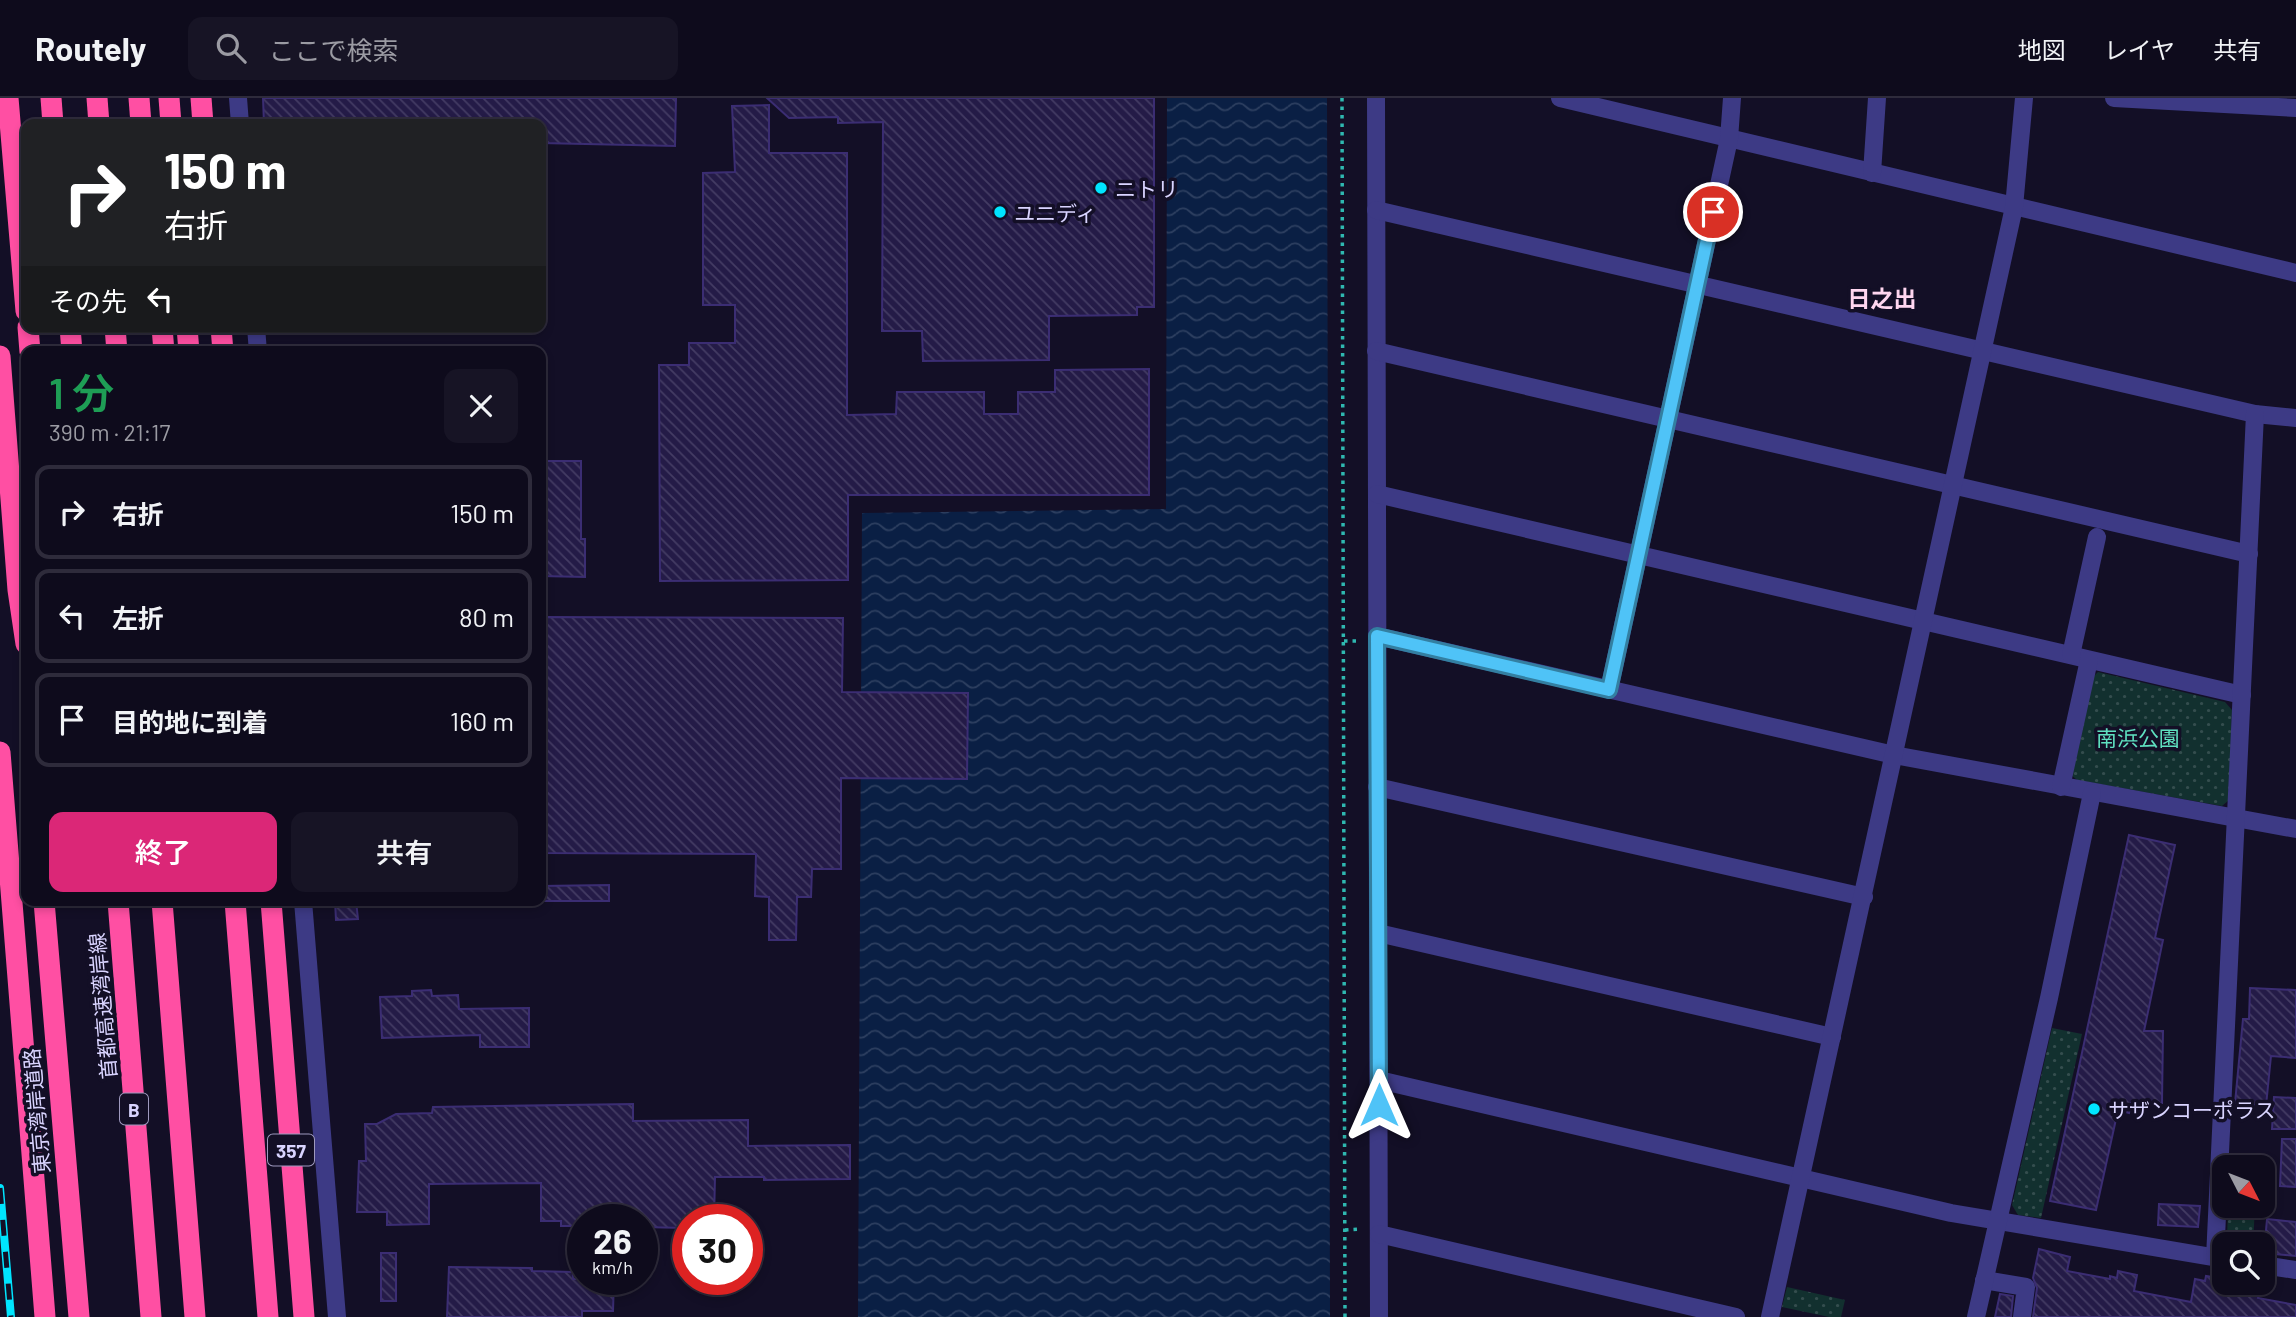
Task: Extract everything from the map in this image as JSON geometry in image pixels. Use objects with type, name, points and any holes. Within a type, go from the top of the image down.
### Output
[{"type":"highway","points":[[8,98],[21,253]]},
{"type":"highway","points":[[51,98],[53,119]]},
{"type":"highway","points":[[97,98],[99,119]]},
{"type":"highway","points":[[139,98],[141,119]]},
{"type":"highway","points":[[169,98],[171,119]]},
{"type":"highway","points":[[201,98],[203,119]]},
{"type":"highway","points":[[0,356],[21,610]]},
{"type":"highway","name":"東京湾岸道路","points":[[0,752],[45,1317]]},
{"type":"highway","name":"東京湾岸道路","points":[[44,906],[79,1316]]},
{"type":"highway","name":"首都高速湾岸線","points":[[118,906],[151,1317]]},
{"type":"highway","name":"B","points":[[162,906],[195,1317]]},
{"type":"highway","name":"357","points":[[235,906],[268,1317]]},
{"type":"highway","name":"357","points":[[271,906],[304,1317]]},
{"type":"street","points":[[238,98],[240,119]]},
{"type":"street","points":[[1376,98],[1380,1317]]},
{"type":"street","points":[[1560,98],[1593,102],[1729,139],[2296,273]]},
{"type":"street","points":[[1609,690],[1729,139],[1732,98]]},
{"type":"street","points":[[1871,173],[1877,98]]},
{"type":"street","points":[[1770,1317],[2014,207],[2024,98]]},
{"type":"street","points":[[2114,98],[2296,108]]},
{"type":"street","points":[[1376,210],[2255,414],[2296,418]]},
{"type":"street","points":[[1376,351],[2249,554]]},
{"type":"street","points":[[2221,1232],[2236,819],[2255,414]]},
{"type":"street","points":[[1377,494],[2242,695]]},
{"type":"street","points":[[2071,655],[2097,537]]},
{"type":"street","points":[[1377,636],[1894,755],[2296,829]]},
{"type":"street","points":[[2061,786],[2089,660]]},
{"type":"street","points":[[1377,787],[1864,897]]},
{"type":"street","points":[[1976,1317],[1991,1247],[2000,1222],[2092,793]]},
{"type":"street","points":[[303,906],[337,1317]]},
{"type":"street","points":[[1378,933],[1832,1037]]},
{"type":"street","points":[[1379,1080],[2000,1222],[2212,1257]]},
{"type":"street","points":[[1379,1234],[1736,1317]]},
{"type":"street","points":[[2275,1267],[2296,1270]]},
{"type":"street","points":[[1984,1280],[2026,1287],[2022,1317]]},
{"type":"path","points":[[1342,98],[1346,1317]]},
{"type":"green space","name":"南浜公園","points":[[2098,672],[2225,702],[2232,710],[2229,800],[2222,806],[2077,780],[2070,774],[2091,679]]},
{"type":"green space","points":[[2052,1028],[2082,1034],[2041,1218],[2018,1215],[2012,1205]]},
{"type":"green space","points":[[2228,1218],[2254,1218],[2254,1232],[2227,1232]]},
{"type":"green space","points":[[1787,1287],[1845,1300],[1841,1317],[1782,1307]]},
{"type":"water","points":[[1167,98],[1327,98],[1330,1317],[858,1317],[862,513],[1166,509]]},
{"type":"building","points":[[263,98],[676,98],[675,146],[546,143],[546,119],[264,119]]},
{"type":"building","points":[[767,98],[1154,98],[1154,307],[1137,307],[1137,315],[1049,316],[1049,360],[923,361],[922,331],[882,331],[883,122],[838,123],[838,117],[789,118]]},
{"type":"building","points":[[769,105],[769,153],[847,153],[847,415],[896,414],[897,392],[984,392],[984,414],[1018,414],[1018,392],[1055,392],[1055,370],[1149,369],[1149,495],[848,495],[848,580],[660,581],[659,365],[689,365],[689,343],[735,343],[735,305],[703,305],[703,173],[735,172],[732,106]]},
{"type":"building","points":[[546,461],[581,461],[581,539],[585,539],[585,577],[546,576]]},
{"type":"building","points":[[546,617],[843,618],[842,692],[968,693],[967,779],[841,778],[841,869],[812,869],[811,897],[797,897],[796,940],[769,940],[769,897],[755,896],[756,854],[546,853]]},
{"type":"building","name":"サザンコーポラス","points":[[2129,835],[2175,845],[2155,938],[2163,940],[2144,1031],[2163,1031],[2162,1103],[2131,1103],[2129,1113],[2118,1110],[2096,1210],[2050,1201]]},
{"type":"building","points":[[609,885],[609,901],[546,901],[546,886]]},
{"type":"building","points":[[335,906],[357,906],[358,919],[336,920]]},
{"type":"building","points":[[2250,988],[2296,990],[2296,1058],[2271,1056],[2266,1106],[2235,1103],[2243,1019],[2249,1019]]},
{"type":"building","points":[[431,990],[432,996],[458,995],[459,1009],[529,1008],[529,1047],[480,1047],[480,1035],[382,1038],[380,997],[412,996],[412,991]]},
{"type":"building","points":[[2274,1097],[2296,1098],[2296,1129],[2272,1129]]},
{"type":"building","points":[[633,1104],[633,1121],[748,1120],[748,1146],[850,1145],[850,1179],[764,1180],[764,1177],[715,1177],[714,1204],[672,1204],[672,1228],[658,1227],[658,1204],[567,1204],[567,1226],[561,1226],[561,1221],[541,1221],[541,1183],[429,1184],[429,1224],[387,1225],[387,1212],[357,1212],[359,1161],[366,1161],[365,1124],[377,1124],[396,1114],[432,1113],[433,1107]]},
{"type":"building","points":[[2282,1139],[2296,1139],[2296,1187],[2280,1186]]},
{"type":"building","points":[[2159,1204],[2200,1206],[2198,1227],[2158,1225]]},
{"type":"building","points":[[2267,1219],[2296,1222],[2296,1256],[2275,1254],[2275,1232],[2266,1232]]},
{"type":"building","points":[[2039,1249],[2070,1257],[2067,1271],[2110,1279],[2110,1276],[2117,1278],[2118,1271],[2137,1275],[2134,1291],[2191,1302],[2195,1279],[2205,1281],[2206,1276],[2212,1277],[2212,1295],[2259,1295],[2258,1298],[2296,1305],[2296,1317],[2033,1317],[2037,1288],[2033,1278]]},
{"type":"building","points":[[381,1253],[396,1253],[396,1301],[381,1301]]},
{"type":"building","points":[[449,1267],[532,1268],[532,1271],[567,1272],[567,1295],[614,1295],[613,1311],[582,1311],[582,1317],[447,1317]]},
{"type":"building","points":[[2000,1294],[2013,1296],[2011,1317],[1995,1317]]},
{"type":"railway","points":[[0,1188],[11,1317]]},
{"type":"place","name":"ニトリ","points":[[1101,188]]},
{"type":"place","name":"ユニディ","points":[[1000,212]]},
{"type":"place","name":"サザンコーポラス","points":[[2094,1109]]},
{"type":"district","name":"日之出","points":[[1882,298]]},
{"type":"route","points":[[1379,1105],[1377,636],[1609,690],[1713,212]]}]
